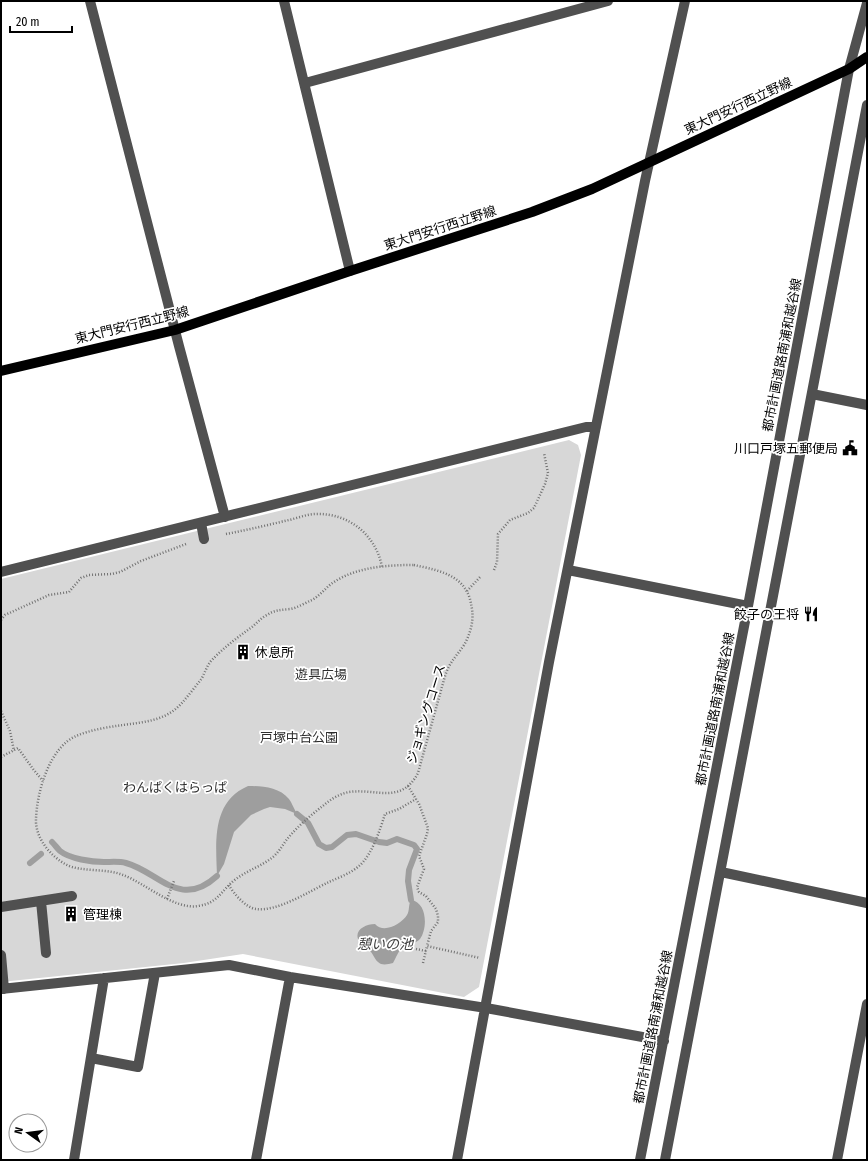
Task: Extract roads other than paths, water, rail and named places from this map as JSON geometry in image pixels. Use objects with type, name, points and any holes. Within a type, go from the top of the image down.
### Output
[{"type":"main road","name":"東大門安行西立野線","points":[[1,371],[175,330],[532,212],[592,189],[849,69],[867,57]]},
{"type":"street","points":[[90,1],[225,517]]},
{"type":"street","points":[[284,1],[350,271]]},
{"type":"street","points":[[305,83],[608,1]]},
{"type":"street","points":[[458,1160],[549,662],[649,162],[685,1]]},
{"type":"street","name":"都市計画道路南浦和越谷線","points":[[640,1160],[748,606],[849,69],[867,4]]},
{"type":"street","points":[[665,1160],[867,105]]},
{"type":"street","points":[[812,394],[867,405]]},
{"type":"street","points":[[1,572],[586,427],[596,427]]},
{"type":"street","points":[[201,523],[204,539]]},
{"type":"street","points":[[568,570],[748,606]]},
{"type":"street","points":[[721,872],[867,904]]},
{"type":"street","points":[[1,907],[72,896]]},
{"type":"street","points":[[41,901],[46,953]]},
{"type":"street","points":[[1,955],[3,989],[229,965],[290,977],[486,1008],[664,1041]]},
{"type":"street","points":[[91,1058],[138,1067],[155,973]]},
{"type":"street","points":[[256,1160],[290,977]]},
{"type":"street","points":[[74,1160],[104,978]]},
{"type":"street","points":[[837,1160],[867,1004]]},
{"type":"water","points":[[248,786],[264,787],[280,792],[289,799],[297,814],[285,809],[270,807],[251,815],[234,832],[224,864],[217,876],[217,837],[218,825],[222,813],[227,802],[236,793]]},
{"type":"water","name":"憩いの池","points":[[411,900],[420,905],[423,910],[425,922],[423,934],[418,941],[403,947],[393,963],[381,964],[358,940],[358,932],[363,927],[371,924],[387,928],[401,922],[407,915]]},
{"type":"waterway","points":[[297,814],[308,823],[319,844],[326,848],[332,847],[347,835],[356,834],[379,842],[387,843],[397,839],[414,845],[417,849],[409,870],[408,881],[411,900]]},
{"type":"waterway","points":[[52,842],[60,851],[69,856],[81,860],[126,863],[170,886],[181,889],[192,890],[204,886],[217,876]]},
{"type":"waterway","points":[[30,863],[41,854]]},
{"type":"place","name":"川口戸塚五郵便局","points":[[850,448]]},
{"type":"place","name":"餃子の王将","points":[[811,614]]},
{"type":"place","name":"休息所","points":[[243,652]]},
{"type":"place","name":"管理棟","points":[[71,914]]},
{"type":"park label","name":"遊具広場","points":[[321,674]]},
{"type":"park label","name":"戸塚中台公園","points":[[299,737]]},
{"type":"park label","name":"わんぱくはらっぱ","points":[[175,787]]}]
